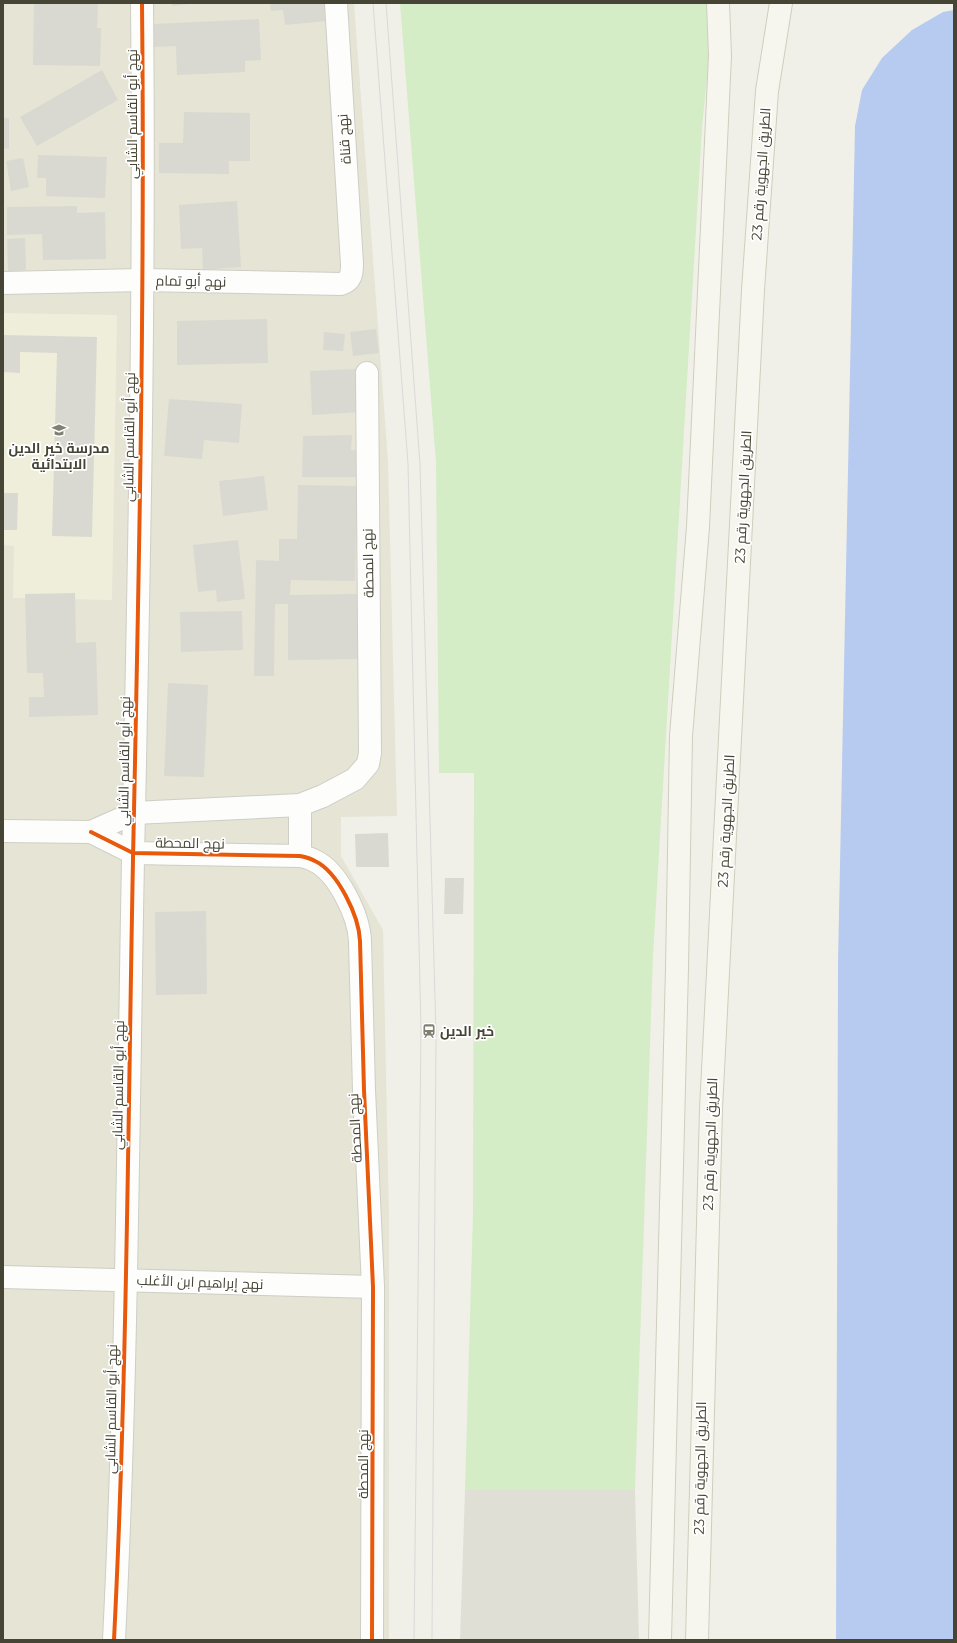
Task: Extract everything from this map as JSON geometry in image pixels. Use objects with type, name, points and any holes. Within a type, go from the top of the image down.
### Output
[{"type":"main road","points":[[660,1640],[677,968],[681,736],[698,527],[705,392],[720,56],[718,3]]},
{"type":"main road","name":"الطريق الجهوية رقم 23","points":[[697,1640],[699,1503],[711,1093],[753,290],[766,91],[781,3]]},
{"type":"street","name":"نهج أبو القاسم الشابي","points":[[114,1640],[120,1517],[134,813],[143,280],[142,3]]},
{"type":"street","name":"نهج قناة","points":[[336,3],[352,264],[351,275]]},
{"type":"street","name":"نهج أبو تمام","points":[[3,283],[143,280],[340,284],[346,282],[351,275]]},
{"type":"street","name":"نهج المحطة","points":[[300,805],[323,796],[354,779],[368,764],[370,753],[367,373]]},
{"type":"street","points":[[3,831],[91,832],[134,813],[300,805],[300,856]]},
{"type":"street","name":"نهج المحطة","points":[[91,832],[133,853],[300,856],[314,860],[327,871],[346,898],[359,927],[374,1287],[372,1640]]},
{"type":"street","name":"نهج إبراهيم ابن الأغلب","points":[[3,1277],[374,1287]]},
{"type":"shaded area","points":[[3,3],[354,3],[388,461],[397,816],[341,817],[341,856],[383,930],[389,1218],[389,1640],[3,1640]]},
{"type":"shaded area","name":"مدرسة خير الدين الابتدائية","points":[[3,313],[117,315],[112,600],[13,598],[14,546],[3,545]]},
{"type":"shaded area","points":[[465,1490],[635,1490],[639,1640],[460,1640]]},
{"type":"green space","points":[[400,3],[713,3],[714,7],[702,128],[653,955],[635,1490],[465,1490],[473,1214],[474,773],[439,773],[436,463]]},
{"type":"water","points":[[954,10],[954,1640],[836,1640],[838,963],[855,126],[862,90],[882,58],[912,30],[943,12]]},
{"type":"building","points":[[34,3],[98,3],[97,28],[101,28],[100,66],[33,65]]},
{"type":"building","points":[[172,3],[188,3],[188,4],[172,6]]},
{"type":"building","points":[[270,3],[325,3],[327,21],[285,25],[283,10],[271,11]]},
{"type":"building","points":[[259,19],[261,60],[245,61],[245,72],[177,75],[176,46],[154,47],[153,24]]},
{"type":"building","points":[[102,70],[118,100],[37,146],[20,117]]},
{"type":"building","points":[[184,112],[250,113],[250,161],[229,161],[229,174],[159,173],[159,143],[183,143]]},
{"type":"building","points":[[3,118],[9,118],[9,149],[3,148]]},
{"type":"building","points":[[38,155],[107,157],[105,198],[46,196],[46,178],[37,178]]},
{"type":"building","points":[[23,158],[29,187],[11,191],[6,161]]},
{"type":"building","points":[[237,201],[241,267],[203,270],[202,248],[181,249],[179,205]]},
{"type":"building","points":[[77,206],[77,213],[105,212],[106,259],[43,260],[42,234],[7,235],[7,207]]},
{"type":"building","points":[[25,238],[26,270],[8,271],[7,239]]},
{"type":"building","points":[[267,319],[268,363],[177,365],[177,321]]},
{"type":"building","points":[[376,329],[379,353],[353,356],[350,332]]},
{"type":"building","points":[[324,332],[345,334],[343,351],[323,350]]},
{"type":"building","points":[[3,335],[97,337],[92,537],[52,536],[57,353],[20,352],[20,373],[3,372]]},
{"type":"building","points":[[357,369],[359,412],[312,415],[310,371]]},
{"type":"building","points":[[169,399],[242,404],[239,443],[204,440],[202,459],[164,456]]},
{"type":"building","points":[[352,435],[351,450],[367,451],[367,477],[302,477],[303,436]]},
{"type":"building","points":[[264,476],[268,510],[223,516],[219,481]]},
{"type":"building","points":[[298,485],[357,486],[355,581],[291,580],[290,595],[358,594],[359,659],[288,660],[288,604],[275,604],[274,676],[254,676],[256,560],[279,561],[279,539],[297,539]]},
{"type":"building","points":[[3,493],[18,493],[17,530],[3,530]]},
{"type":"building","points":[[238,540],[245,599],[217,602],[216,590],[198,592],[193,545]]},
{"type":"building","points":[[75,593],[76,643],[96,642],[98,715],[29,717],[29,697],[44,697],[43,673],[27,673],[25,594]]},
{"type":"building","points":[[242,611],[243,650],[181,652],[180,612]]},
{"type":"building","points":[[168,683],[208,685],[204,777],[164,776]]},
{"type":"building","points":[[388,833],[389,867],[356,867],[355,834]]},
{"type":"building","points":[[445,878],[464,878],[463,914],[444,914]]},
{"type":"building","points":[[206,911],[207,994],[156,995],[155,912]]},
{"type":"tram line","points":[[373,3],[408,464],[421,1030],[414,1640]]},
{"type":"tram line","points":[[386,3],[420,464],[436,1033],[432,1640]]},
{"type":"cycle path","points":[[114,1640],[122,1445],[139,538],[143,217],[142,3]]},
{"type":"cycle path","points":[[91,832],[133,853],[300,856],[309,858],[332,875],[346,896],[356,920],[360,941],[364,1090],[373,1287],[372,1640]]},
{"type":"place","name":"مدرسة خير الدين الابتدائية","points":[[59,430]]},
{"type":"place","name":"خير الدين","points":[[429,1031]]}]
